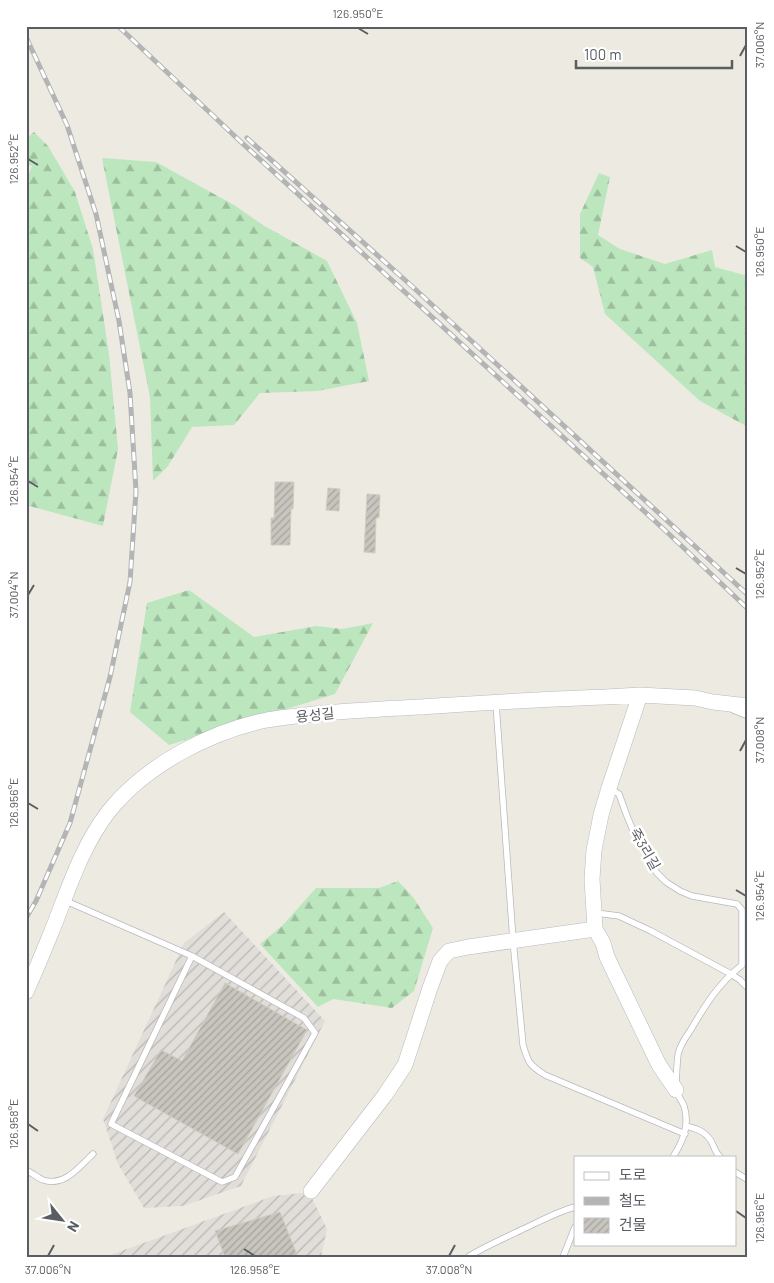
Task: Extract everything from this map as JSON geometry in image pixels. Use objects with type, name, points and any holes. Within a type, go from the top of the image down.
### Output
[{"type":"street","name":"용성길","points":[[26,992],[77,865],[89,841],[110,810],[134,785],[160,765],[193,745],[266,720],[342,712],[640,695],[695,698],[748,706]]},
{"type":"street","name":"죽3리길","points":[[640,695],[609,788],[594,850],[592,879],[595,929],[659,1065],[676,1090]]},
{"type":"street","points":[[311,1191],[405,1065],[440,961],[448,951],[595,929]]},
{"type":"lane","points":[[496,702],[513,940],[523,1045],[527,1058],[532,1067],[545,1075],[684,1134]]},
{"type":"lane","points":[[713,702],[748,716]]},
{"type":"lane","name":"죽3리길","points":[[609,788],[619,794],[634,832],[649,851],[656,872],[666,882],[692,896],[737,904],[742,910],[745,967],[731,974],[718,988],[708,1001],[679,1050],[676,1090],[684,1105],[687,1118],[680,1147],[674,1156]]},
{"type":"lane","points":[[64,900],[192,956],[304,1018],[315,1033],[235,1177],[222,1182],[112,1124],[192,956]]},
{"type":"lane","points":[[594,913],[619,916],[651,931],[731,974],[748,988]]},
{"type":"lane","points":[[686,1126],[695,1128],[709,1137],[719,1156]]},
{"type":"lane","points":[[26,1170],[43,1180],[59,1181],[67,1178],[93,1154]]},
{"type":"lane","points":[[736,1173],[748,1180]]},
{"type":"lane","points":[[468,1257],[564,1210],[574,1207]]},
{"type":"lane","points":[[563,1257],[574,1230]]},
{"type":"shaded area","points":[[224,912],[325,1021],[241,1186],[183,1206],[144,1208],[118,1164],[103,1119],[184,943]]},
{"type":"shaded area","points":[[302,1193],[312,1198],[327,1229],[321,1257],[105,1257],[273,1196]]},
{"type":"green space","points":[[34,132],[48,146],[75,192],[93,249],[109,354],[118,449],[103,526],[26,505],[26,182],[32,166],[26,164],[26,139]]},
{"type":"green space","points":[[102,158],[156,162],[234,205],[263,225],[327,261],[357,323],[369,381],[318,391],[260,393],[234,425],[192,427],[168,466],[153,481],[150,397]]},
{"type":"green space","points":[[599,173],[610,177],[598,235],[620,249],[665,264],[712,250],[715,267],[748,276],[748,427],[700,401],[605,314],[593,267],[580,258],[580,214]]},
{"type":"green space","points":[[189,590],[254,637],[316,626],[342,629],[373,623],[335,694],[169,745],[130,712],[147,603]]},
{"type":"green space","points":[[398,881],[413,897],[433,928],[414,991],[392,1008],[333,999],[318,1007],[260,944],[283,925],[316,888],[379,888]]},
{"type":"building","points":[[275,482],[294,482],[290,545],[271,545],[271,518],[274,518]]},
{"type":"building","points":[[328,488],[340,489],[339,511],[326,510]]},
{"type":"building","points":[[367,494],[380,495],[379,518],[376,518],[375,553],[364,552]]},
{"type":"building","points":[[225,983],[307,1030],[238,1154],[134,1096],[161,1050],[182,1061]]},
{"type":"building","points":[[280,1212],[298,1257],[225,1257],[215,1231]]},
{"type":"railway","points":[[118,26],[241,142],[669,534],[748,609]]},
{"type":"railway","points":[[26,37],[67,125],[96,214],[119,321],[130,393],[136,491],[130,582],[110,677],[70,823],[36,901],[26,918]]},
{"type":"railway","points":[[247,138],[415,289],[748,595]]}]
